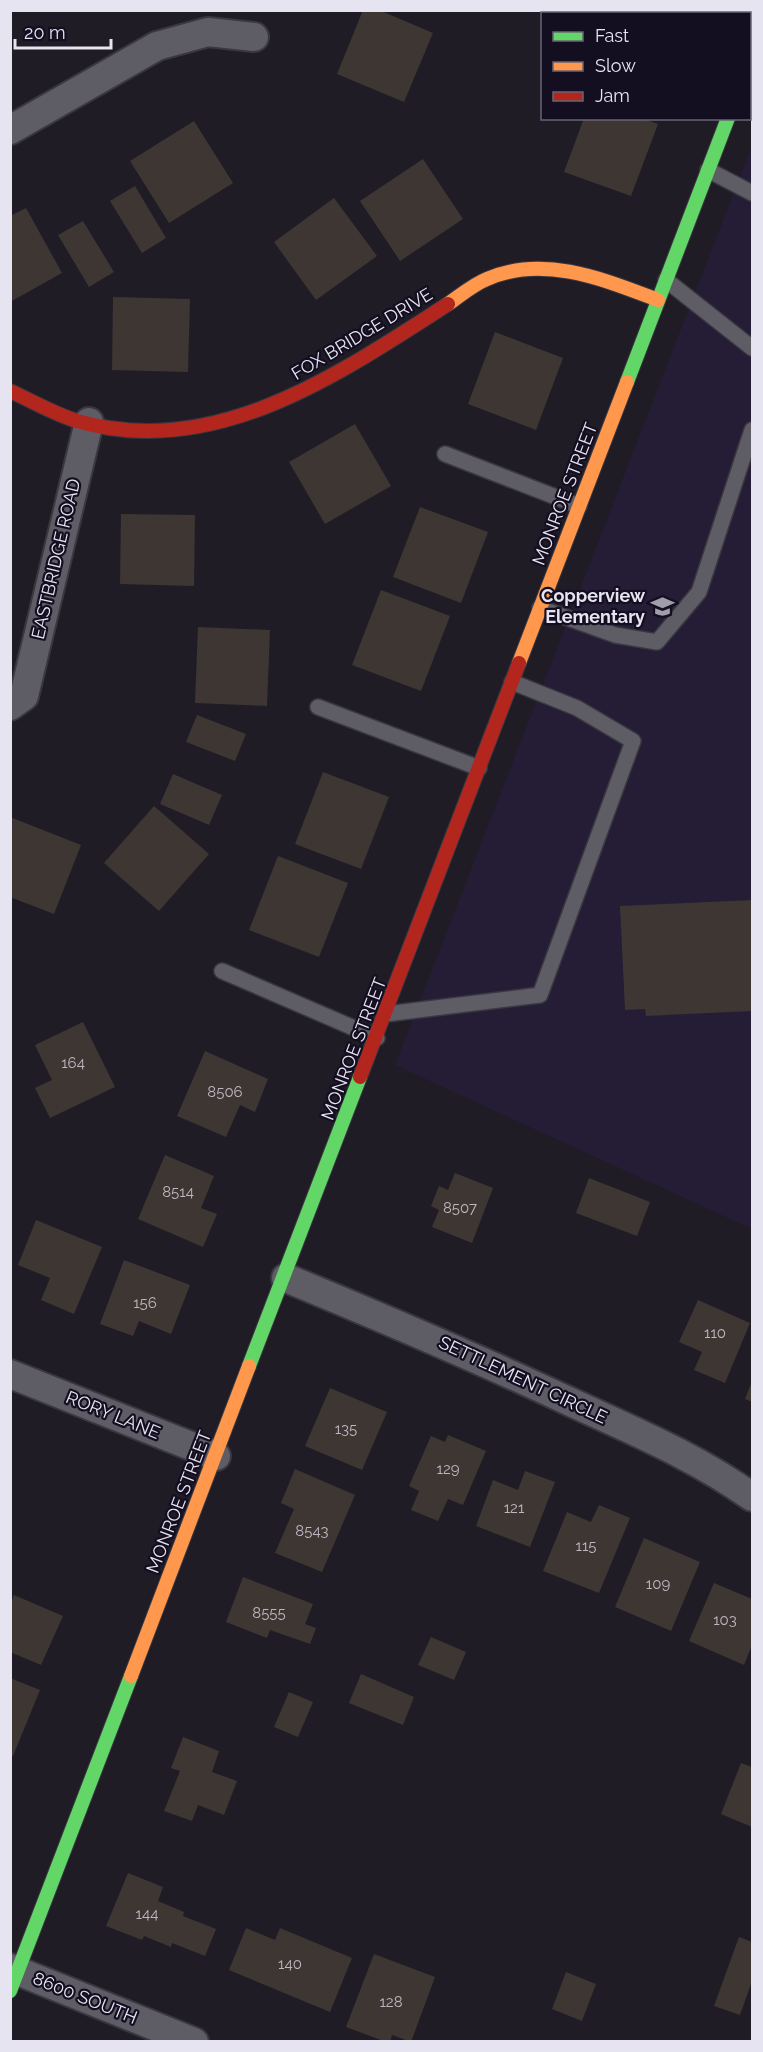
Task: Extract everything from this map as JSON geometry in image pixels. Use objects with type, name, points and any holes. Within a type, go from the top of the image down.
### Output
[{"type":"street","points":[[10,130],[157,46],[208,32],[254,37]]},
{"type":"street","name":"MONROE STREET","points":[[13,1977],[286,1278],[727,120]]},
{"type":"street","name":"FOX BRIDGE DRIVE","points":[[10,391],[50,410],[89,422],[135,430],[182,430],[229,422],[275,406],[322,383],[486,279],[508,270],[541,268],[569,270],[608,281],[658,300]]},
{"type":"street","name":"EASTBRIDGE ROAD","points":[[17,701],[89,422]]},
{"type":"street","name":"SETTLEMENT CIRCLE","points":[[286,1278],[435,1339],[652,1439],[695,1460],[753,1497]]},
{"type":"street","name":"RORY LANE","points":[[10,1374],[216,1456]]},
{"type":"street","name":"8600 SOUTH","points":[[13,1977],[194,2042]]},
{"type":"lane","points":[[708,170],[753,193]]},
{"type":"lane","points":[[666,280],[753,348]]},
{"type":"lane","points":[[540,608],[615,635],[657,642],[699,592],[753,430]]},
{"type":"lane","points":[[445,454],[579,506]]},
{"type":"lane","points":[[386,1014],[540,995],[633,741],[577,708],[512,682]]},
{"type":"lane","points":[[318,707],[479,768]]},
{"type":"lane","points":[[222,971],[377,1038]]},
{"type":"shaded area","name":"Copperview Elementary","points":[[752,146],[752,1229],[395,1065]]},
{"type":"building","points":[[363,10],[379,10],[433,33],[404,102],[337,74]]},
{"type":"building","points":[[595,10],[700,10],[700,12],[598,12]]},
{"type":"building","points":[[583,120],[647,120],[658,124],[631,196],[564,172]]},
{"type":"building","points":[[194,121],[233,183],[169,223],[130,161]]},
{"type":"building","points":[[423,159],[463,219],[400,261],[360,201]]},
{"type":"building","points":[[135,186],[166,238],[142,253],[110,201]]},
{"type":"building","points":[[334,198],[377,256],[316,300],[274,242]]},
{"type":"building","points":[[26,208],[62,273],[10,302],[10,216]]},
{"type":"building","points":[[83,221],[114,272],[89,287],[58,235]]},
{"type":"building","points":[[113,297],[190,299],[188,372],[112,370]]},
{"type":"building","points":[[495,332],[563,358],[536,430],[468,404]]},
{"type":"building","points":[[355,424],[391,486],[325,524],[289,462]]},
{"type":"building","points":[[420,507],[488,532],[461,603],[393,577]]},
{"type":"building","points":[[121,514],[195,515],[194,586],[120,584]]},
{"type":"building","points":[[381,590],[450,616],[421,691],[352,665]]},
{"type":"building","points":[[198,627],[270,630],[267,706],[195,703]]},
{"type":"building","points":[[197,715],[246,734],[235,761],[186,742]]},
{"type":"building","points":[[323,772],[389,797],[361,869],[295,844]]},
{"type":"building","points":[[173,774],[222,795],[209,825],[160,804]]},
{"type":"building","points":[[154,806],[209,854],[159,911],[104,863]]},
{"type":"building","points":[[10,817],[81,845],[54,914],[10,897]]},
{"type":"building","points":[[278,856],[348,883],[319,957],[249,930]]},
{"type":"building","points":[[752,900],[752,1011],[646,1016],[645,1009],[625,1010],[620,906]]},
{"type":"building","points":[[83,1022],[115,1087],[50,1118],[35,1088],[52,1080],[35,1045]]},
{"type":"building","points":[[205,1051],[268,1079],[255,1112],[240,1105],[226,1137],[177,1116]]},
{"type":"building","points":[[165,1155],[214,1176],[201,1208],[217,1214],[203,1247],[138,1219]]},
{"type":"building","points":[[455,1173],[493,1188],[472,1243],[432,1227],[439,1210],[431,1206],[439,1186],[448,1190]]},
{"type":"building","points":[[589,1178],[650,1202],[637,1236],[576,1213]]},
{"type":"building","points":[[36,1220],[102,1247],[74,1314],[41,1300],[50,1278],[18,1265]]},
{"type":"building","points":[[124,1260],[190,1285],[171,1334],[139,1321],[133,1336],[100,1324]]},
{"type":"building","points":[[698,1300],[750,1323],[725,1383],[694,1370],[702,1352],[679,1342]]},
{"type":"building","points":[[752,1381],[752,1402],[745,1399]]},
{"type":"building","points":[[330,1388],[387,1412],[362,1470],[305,1446]]},
{"type":"building","points":[[448,1435],[486,1451],[463,1505],[448,1499],[438,1521],[411,1510],[419,1491],[409,1486],[431,1436],[445,1442]]},
{"type":"building","points":[[295,1469],[355,1495],[322,1572],[275,1553],[294,1509],[281,1503]]},
{"type":"building","points":[[525,1471],[555,1482],[530,1547],[476,1526],[493,1480],[518,1490]]},
{"type":"building","points":[[599,1505],[630,1518],[599,1593],[543,1571],[567,1512],[591,1522]]},
{"type":"building","points":[[644,1538],[700,1562],[671,1631],[615,1607]]},
{"type":"building","points":[[243,1577],[313,1604],[305,1624],[316,1628],[310,1644],[270,1630],[267,1638],[226,1622]]},
{"type":"building","points":[[714,1583],[752,1599],[752,1645],[744,1665],[689,1641]]},
{"type":"building","points":[[14,1595],[63,1616],[41,1665],[10,1652],[10,1604]]},
{"type":"building","points":[[431,1637],[466,1652],[454,1680],[418,1665]]},
{"type":"building","points":[[361,1674],[414,1697],[403,1725],[349,1703]]},
{"type":"building","points":[[10,1678],[40,1690],[13,1756],[10,1755]]},
{"type":"building","points":[[289,1692],[313,1702],[298,1737],[274,1727]]},
{"type":"building","points":[[183,1737],[219,1751],[212,1772],[237,1781],[224,1815],[198,1805],[192,1821],[164,1811],[180,1771],[171,1768]]},
{"type":"building","points":[[741,1763],[752,1767],[752,1827],[721,1814]]},
{"type":"building","points":[[128,1873],[163,1887],[158,1901],[184,1912],[183,1916],[216,1929],[205,1956],[172,1943],[171,1947],[144,1936],[142,1940],[106,1926]]},
{"type":"building","points":[[246,1928],[275,1940],[280,1928],[352,1958],[330,2012],[229,1970]]},
{"type":"building","points":[[739,1937],[752,1942],[752,1981],[740,2015],[714,2006]]},
{"type":"building","points":[[374,1954],[435,1977],[411,2042],[392,2035],[390,2042],[386,2042],[346,2027]]},
{"type":"building","points":[[566,1972],[596,1984],[582,2021],[552,2009]]},
{"type":"traffic: fast","points":[[627,382],[727,120]]},
{"type":"traffic: fast","points":[[249,1366],[360,1077]]},
{"type":"traffic: fast","points":[[10,1991],[131,1676]]},
{"type":"traffic: slow","points":[[448,304],[487,279],[509,272],[530,269],[552,269],[596,278],[658,300]]},
{"type":"traffic: slow","points":[[519,663],[627,382]]},
{"type":"traffic: slow","points":[[131,1676],[249,1366]]},
{"type":"traffic: jam","points":[[751,57],[752,53]]},
{"type":"traffic: jam","points":[[10,391],[77,421],[128,430],[177,429],[226,420],[273,404],[319,382],[448,304]]},
{"type":"traffic: jam","points":[[360,1077],[519,663]]},
{"type":"place","name":"Copperview Elementary","points":[[663,606]]}]
